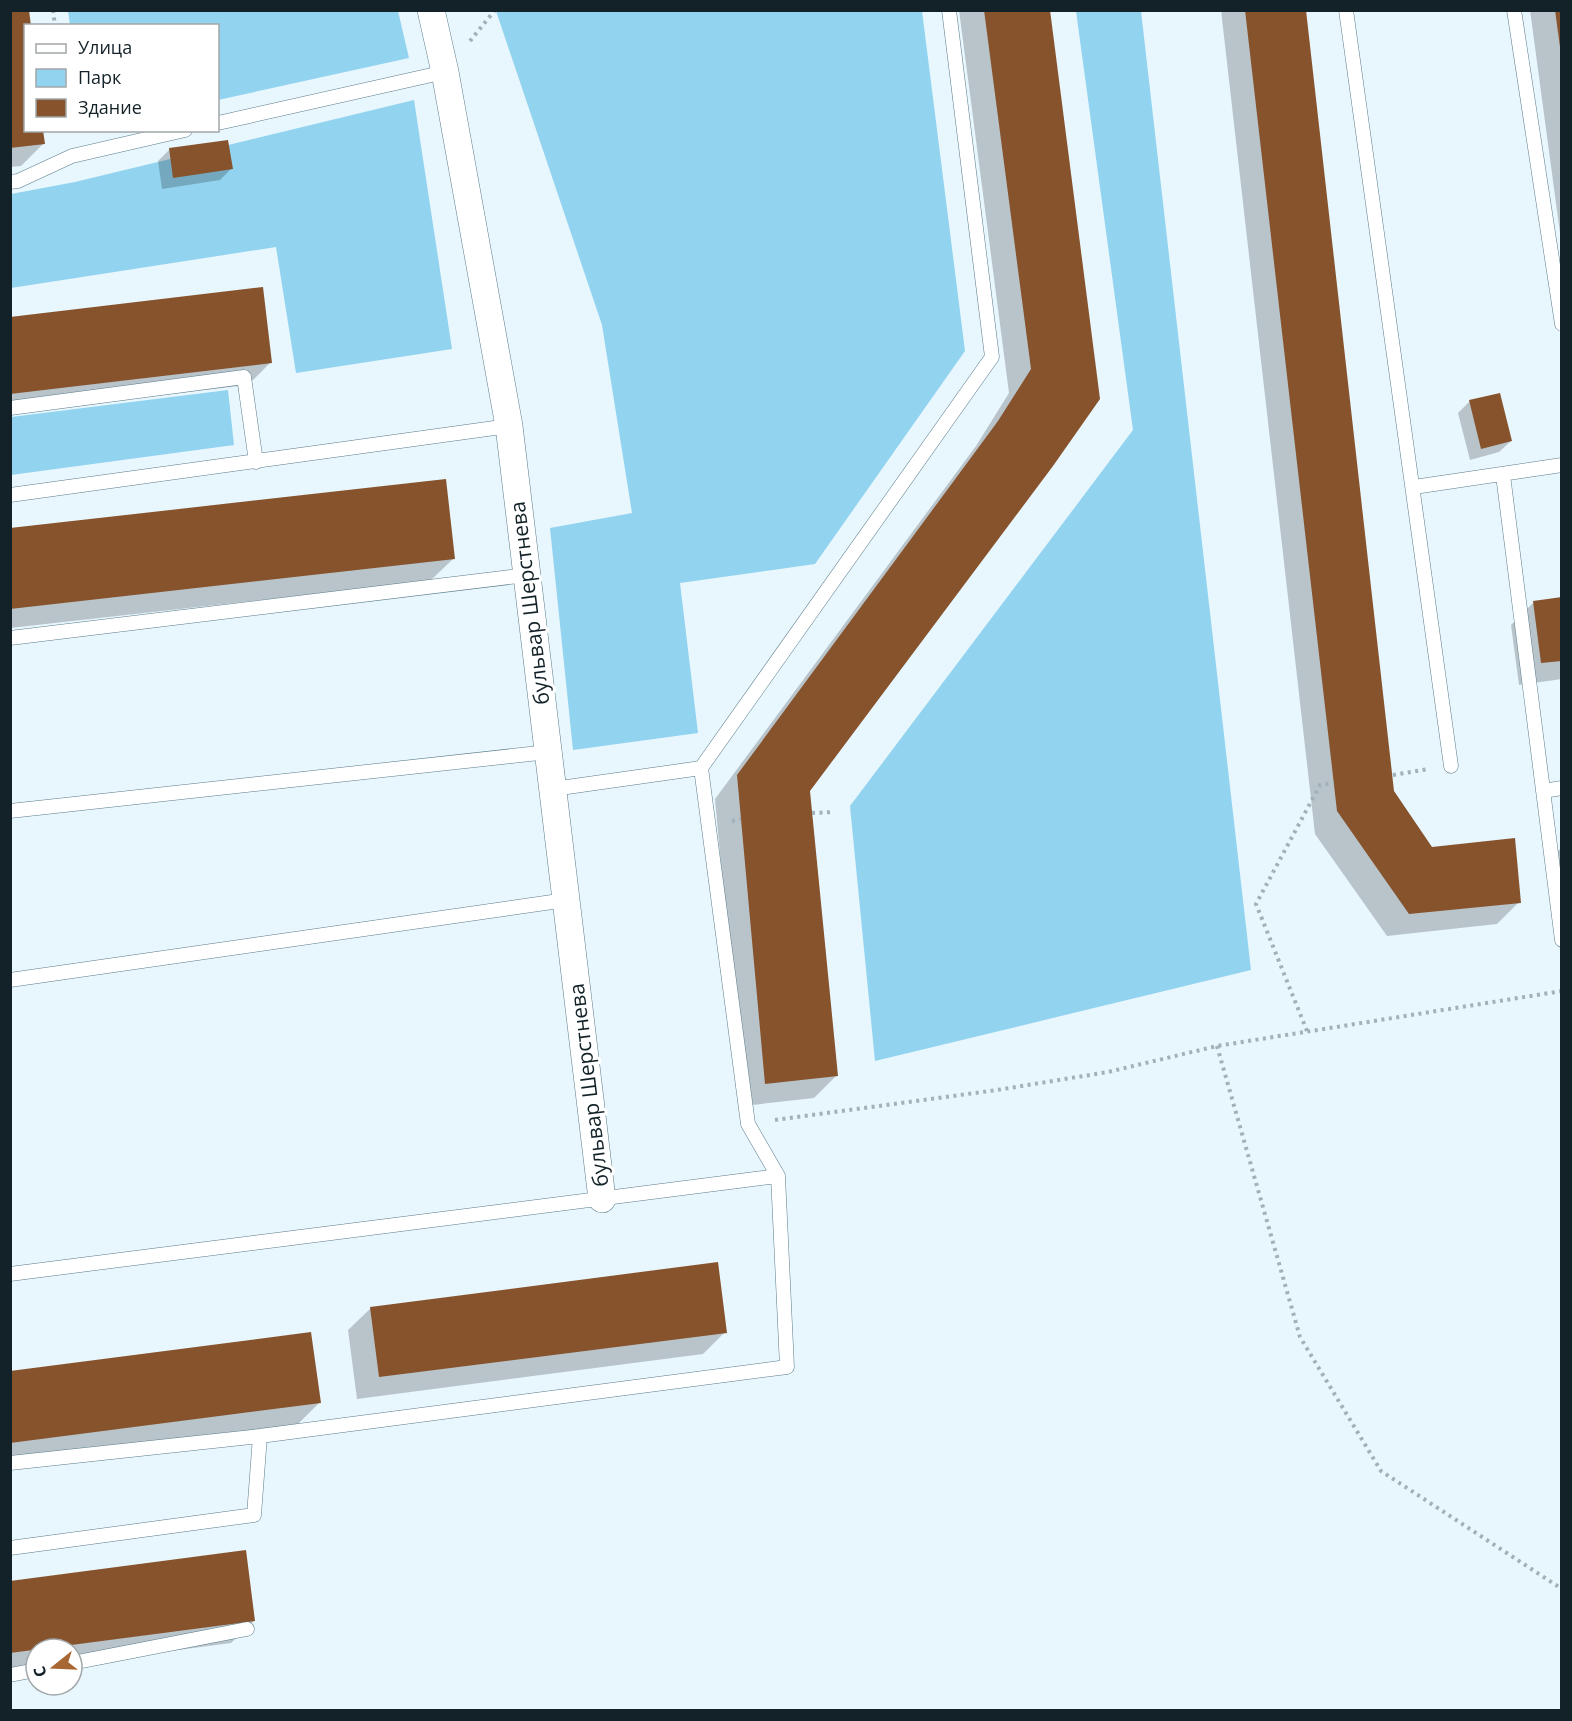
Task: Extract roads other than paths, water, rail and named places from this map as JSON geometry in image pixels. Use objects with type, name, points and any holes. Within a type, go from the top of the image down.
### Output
[{"type":"street","name":"бульвар Шерстнева","points":[[431,10],[445,72],[509,426],[602,1199]]},
{"type":"lane","points":[[10,1463],[260,1436],[787,1366],[778,1176],[748,1124],[701,768],[992,357],[949,10]]},
{"type":"lane","points":[[1346,10],[1451,766]]},
{"type":"lane","points":[[1514,10],[1562,324]]},
{"type":"lane","points":[[219,123],[445,72]]},
{"type":"lane","points":[[10,182],[18,181],[72,156],[176,132]]},
{"type":"lane","points":[[10,408],[244,377],[256,462]]},
{"type":"lane","points":[[10,495],[509,426]]},
{"type":"lane","points":[[1414,487],[1562,465]]},
{"type":"lane","points":[[1503,475],[1562,940]]},
{"type":"lane","points":[[10,638],[527,575]]},
{"type":"lane","points":[[10,811],[548,752]]},
{"type":"lane","points":[[553,789],[701,768]]},
{"type":"lane","points":[[1543,791],[1562,788]]},
{"type":"lane","points":[[10,980],[566,900]]},
{"type":"lane","points":[[10,1274],[778,1176]]},
{"type":"lane","points":[[10,1548],[254,1515],[260,1436]]},
{"type":"lane","points":[[84,1661],[247,1629]]}]
